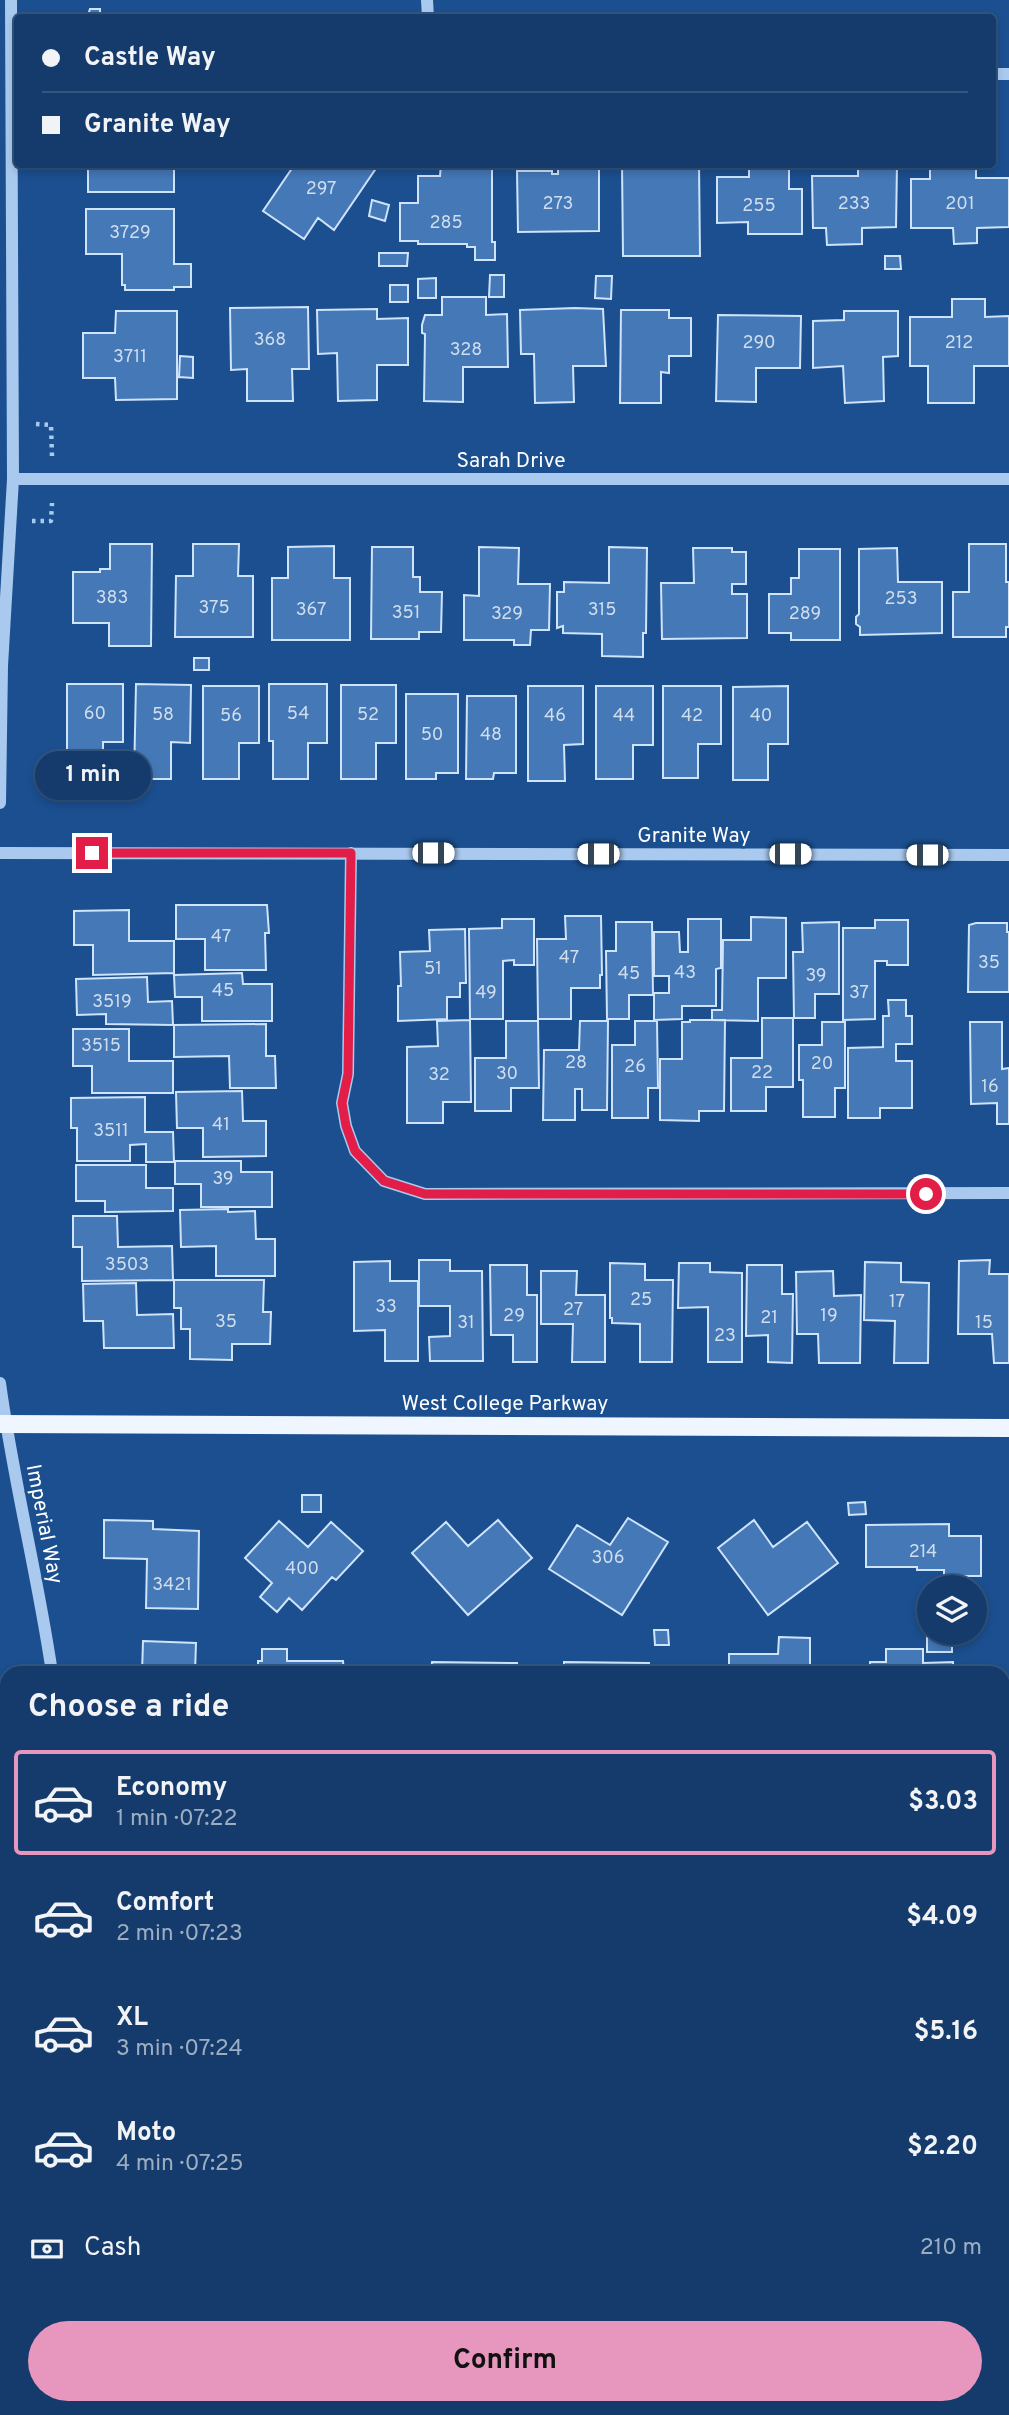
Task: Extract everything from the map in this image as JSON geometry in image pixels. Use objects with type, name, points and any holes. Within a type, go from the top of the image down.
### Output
[{"type":"main road","name":"West College Parkway","points":[[3,1424],[1009,1428]]},
{"type":"street","points":[[0,803],[2,666],[13,479],[11,0]]},
{"type":"street","name":"Sarah Drive","points":[[13,479],[1009,479]]},
{"type":"street","name":"Granite Way","points":[[0,853],[1009,855]]},
{"type":"street","points":[[351,853],[348,1074],[342,1103],[346,1126],[355,1151],[384,1181],[425,1194],[1009,1193]]},
{"type":"street","name":"Imperial Way","points":[[0,1382],[3,1424],[45,1624],[51,1666]]},
{"type":"building","points":[[90,9],[100,9],[100,14],[88,14]]},
{"type":"building","points":[[88,168],[174,168],[174,192],[88,192]]},
{"type":"building","points":[[292,168],[376,168],[334,230],[318,218],[304,239],[263,211]]},
{"type":"building","points":[[441,168],[492,168],[492,242],[495,242],[495,260],[475,260],[475,247],[467,247],[467,244],[418,244],[418,241],[400,241],[400,203],[418,203],[418,176],[440,176]]},
{"type":"building","points":[[558,168],[599,168],[599,231],[518,232],[517,171],[552,171],[552,174],[558,174]]},
{"type":"building","points":[[622,168],[699,168],[700,256],[623,256]]},
{"type":"building","points":[[749,168],[789,168],[789,189],[802,189],[802,234],[748,234],[748,222],[717,223],[717,177],[749,177]]},
{"type":"building","points":[[858,168],[897,168],[896,227],[862,228],[862,244],[827,245],[826,228],[813,228],[812,176],[858,176]]},
{"type":"building","points":[[930,168],[976,168],[976,178],[1009,178],[1009,227],[977,228],[977,243],[954,244],[953,228],[911,228],[911,179],[930,179]]},
{"type":"building","points":[[372,200],[389,205],[385,221],[369,216]]},
{"type":"building","points":[[86,209],[174,209],[174,264],[191,264],[191,287],[174,287],[174,290],[125,290],[125,285],[122,285],[122,254],[86,254]]},
{"type":"building","points":[[379,253],[408,253],[407,266],[379,266]]},
{"type":"building","points":[[885,256],[900,256],[901,269],[885,269]]},
{"type":"building","points":[[490,275],[504,275],[504,297],[489,297]]},
{"type":"building","points":[[596,276],[612,276],[611,299],[595,298]]},
{"type":"building","points":[[436,278],[436,298],[418,298],[418,279]]},
{"type":"building","points":[[390,285],[408,285],[408,302],[390,302]]},
{"type":"building","points":[[442,297],[486,297],[486,315],[507,314],[508,367],[463,367],[463,402],[424,401],[425,334],[422,333],[422,325],[425,315],[442,315]]},
{"type":"building","points":[[952,299],[985,299],[985,317],[1009,316],[1009,366],[974,366],[974,403],[928,403],[928,366],[910,366],[910,317],[952,317]]},
{"type":"building","points":[[308,307],[309,369],[292,369],[293,401],[247,401],[247,369],[231,370],[230,308]]},
{"type":"building","points":[[377,309],[377,319],[408,318],[408,365],[377,365],[377,400],[338,401],[337,353],[318,354],[317,310]]},
{"type":"building","points":[[603,309],[606,366],[573,366],[574,402],[535,403],[534,354],[521,354],[520,310]]},
{"type":"building","points":[[621,310],[669,310],[669,318],[691,318],[691,356],[669,356],[669,373],[661,372],[661,403],[620,403]]},
{"type":"building","points":[[116,311],[177,311],[177,399],[116,400],[115,378],[83,378],[83,333],[115,333]]},
{"type":"building","points":[[844,311],[898,311],[898,356],[883,357],[884,401],[845,403],[843,366],[813,368],[813,321],[844,320]]},
{"type":"building","points":[[718,315],[801,316],[800,368],[756,368],[756,402],[716,401]]},
{"type":"building","points":[[180,356],[193,357],[193,378],[179,377]]},
{"type":"building","points":[[110,544],[152,544],[151,646],[109,646],[109,623],[73,623],[73,572],[100,572],[100,569],[110,569]]},
{"type":"building","points":[[193,544],[239,544],[238,576],[253,576],[253,637],[175,637],[176,576],[193,576]]},
{"type":"building","points":[[969,544],[1006,544],[1009,627],[1006,627],[1006,637],[953,637],[953,592],[969,592]]},
{"type":"building","points":[[334,546],[334,578],[350,578],[350,640],[272,640],[272,578],[288,578],[288,547]]},
{"type":"building","points":[[372,547],[413,547],[413,577],[420,577],[420,592],[442,592],[441,632],[419,632],[419,639],[371,639]]},
{"type":"building","points":[[479,547],[519,548],[518,584],[550,584],[549,630],[531,630],[530,645],[514,645],[514,640],[464,640],[464,595],[479,596]]},
{"type":"building","points":[[609,547],[647,548],[646,633],[643,633],[643,657],[602,656],[602,634],[563,633],[563,626],[557,628],[557,592],[564,592],[564,582],[609,583]]},
{"type":"building","points":[[693,548],[732,548],[732,552],[746,552],[746,584],[732,584],[732,594],[747,594],[747,638],[662,639],[661,583],[694,583]]},
{"type":"building","points":[[897,548],[898,582],[942,582],[942,633],[860,635],[860,627],[856,624],[859,614],[859,549]]},
{"type":"building","points":[[799,549],[840,549],[840,640],[791,640],[791,633],[769,633],[769,594],[791,594],[791,578],[799,578]]},
{"type":"building","points":[[194,658],[209,658],[209,670],[194,670]]},
{"type":"building","points":[[67,684],[123,684],[123,742],[103,742],[103,779],[67,779]]},
{"type":"building","points":[[136,684],[191,685],[190,743],[171,742],[171,779],[134,779]]},
{"type":"building","points":[[269,684],[327,684],[327,743],[308,743],[308,779],[273,779],[273,741],[269,741]]},
{"type":"building","points":[[341,685],[396,685],[396,743],[376,743],[376,779],[341,779]]},
{"type":"building","points":[[203,686],[259,686],[259,743],[239,743],[239,779],[203,779]]},
{"type":"building","points":[[528,686],[583,686],[583,744],[564,745],[565,781],[528,781]]},
{"type":"building","points":[[596,686],[653,686],[653,745],[633,745],[633,779],[596,779]]},
{"type":"building","points":[[663,686],[721,686],[721,744],[698,744],[698,778],[663,778]]},
{"type":"building","points":[[788,686],[788,744],[768,744],[768,780],[733,780],[733,687]]},
{"type":"building","points":[[406,694],[458,694],[458,773],[436,773],[436,779],[406,779]]},
{"type":"building","points":[[467,696],[516,696],[516,773],[494,773],[493,779],[466,779]]},
{"type":"building","points":[[176,905],[267,905],[269,933],[265,933],[266,970],[205,970],[205,939],[176,939]]},
{"type":"building","points":[[129,910],[129,941],[174,941],[174,973],[93,975],[93,945],[74,945],[74,911]]},
{"type":"building","points":[[565,916],[601,916],[600,988],[571,988],[571,1019],[538,1019],[537,939],[566,939]]},
{"type":"building","points":[[751,917],[786,918],[786,978],[758,978],[758,1021],[712,1020],[712,1010],[722,1010],[723,940],[751,940]]},
{"type":"building","points":[[502,919],[534,919],[534,965],[514,965],[514,960],[503,961],[503,1019],[470,1019],[469,929],[502,928]]},
{"type":"building","points":[[688,919],[721,919],[721,968],[716,969],[716,1006],[682,1006],[682,1019],[654,1020],[654,993],[669,993],[669,976],[654,976],[654,932],[679,932],[680,952],[688,952]]},
{"type":"building","points":[[875,920],[908,920],[908,965],[887,965],[887,961],[875,961],[875,1019],[843,1020],[843,928],[875,928]]},
{"type":"building","points":[[616,922],[652,922],[653,995],[629,995],[629,1019],[607,1019],[606,951],[616,951]]},
{"type":"building","points":[[839,922],[839,994],[815,994],[815,1018],[794,1018],[793,952],[803,952],[802,923]]},
{"type":"building","points":[[1007,923],[1009,992],[968,992],[969,925]]},
{"type":"building","points":[[465,929],[466,983],[460,983],[460,997],[447,997],[447,1019],[398,1021],[400,952],[430,951],[429,930]]},
{"type":"building","points":[[242,973],[243,984],[272,984],[272,1021],[202,1021],[202,997],[175,997],[174,975]]},
{"type":"building","points":[[147,977],[148,1002],[172,1001],[173,1025],[106,1024],[106,1014],[77,1015],[76,979]]},
{"type":"building","points":[[888,1000],[906,1000],[906,1016],[912,1016],[912,1044],[896,1044],[896,1061],[912,1061],[912,1108],[880,1108],[880,1118],[848,1118],[848,1048],[883,1047],[883,1016],[889,1016]]},
{"type":"building","points":[[762,1018],[793,1018],[793,1087],[766,1087],[766,1111],[731,1111],[731,1058],[762,1058]]},
{"type":"building","points":[[470,1020],[471,1102],[443,1102],[443,1123],[407,1123],[407,1047],[438,1046],[437,1021]]},
{"type":"building","points":[[725,1020],[724,1111],[699,1111],[699,1121],[660,1120],[660,1059],[682,1059],[682,1022]]},
{"type":"building","points":[[506,1021],[538,1021],[539,1088],[511,1088],[511,1111],[475,1111],[475,1058],[506,1058]]},
{"type":"building","points":[[580,1021],[608,1021],[607,1110],[582,1110],[582,1089],[575,1089],[575,1120],[543,1120],[544,1050],[579,1050]]},
{"type":"building","points":[[635,1021],[657,1021],[658,1088],[648,1088],[648,1118],[612,1118],[612,1045],[635,1045]]},
{"type":"building","points":[[822,1022],[845,1022],[845,1088],[835,1088],[835,1117],[803,1117],[799,1045],[822,1045]]},
{"type":"building","points":[[970,1022],[1002,1022],[1002,1069],[1009,1068],[1009,1124],[997,1124],[997,1103],[971,1104]]},
{"type":"building","points":[[266,1024],[266,1056],[275,1056],[276,1088],[230,1088],[229,1056],[174,1057],[174,1025]]},
{"type":"building","points":[[73,1029],[129,1029],[129,1061],[173,1061],[173,1093],[92,1093],[92,1066],[73,1066]]},
{"type":"building","points":[[242,1091],[243,1121],[266,1121],[266,1156],[203,1157],[203,1128],[177,1128],[176,1092]]},
{"type":"building","points":[[145,1097],[145,1132],[173,1132],[174,1162],[146,1162],[146,1144],[130,1145],[130,1161],[77,1161],[77,1128],[71,1128],[71,1098]]},
{"type":"building","points":[[175,1161],[241,1161],[241,1172],[272,1172],[272,1207],[201,1207],[201,1184],[175,1184]]},
{"type":"building","points":[[76,1165],[146,1165],[146,1188],[173,1188],[173,1211],[105,1212],[105,1201],[76,1201]]},
{"type":"building","points":[[228,1209],[228,1212],[255,1211],[256,1239],[275,1239],[275,1276],[216,1276],[216,1246],[181,1247],[180,1210]]},
{"type":"building","points":[[73,1216],[117,1216],[118,1247],[172,1246],[173,1280],[82,1281],[82,1247],[73,1247]]},
{"type":"building","points":[[419,1260],[450,1260],[450,1271],[482,1271],[483,1361],[430,1361],[429,1337],[450,1336],[450,1306],[419,1306]]},
{"type":"building","points":[[990,1260],[989,1274],[1009,1274],[1009,1363],[994,1363],[992,1334],[958,1334],[959,1261]]},
{"type":"building","points":[[390,1261],[390,1281],[418,1281],[418,1361],[385,1361],[385,1330],[354,1331],[354,1262]]},
{"type":"building","points":[[865,1262],[901,1263],[901,1282],[929,1283],[928,1363],[894,1363],[895,1321],[864,1320]]},
{"type":"building","points":[[610,1263],[645,1264],[645,1280],[673,1280],[672,1362],[640,1362],[640,1324],[612,1323]]},
{"type":"building","points":[[679,1263],[710,1263],[710,1272],[742,1273],[742,1362],[708,1362],[708,1307],[678,1308]]},
{"type":"building","points":[[490,1265],[527,1265],[527,1295],[537,1295],[537,1362],[513,1362],[513,1335],[491,1335]]},
{"type":"building","points":[[747,1265],[782,1265],[782,1294],[793,1294],[792,1363],[768,1362],[768,1335],[746,1336]]},
{"type":"building","points":[[541,1271],[577,1271],[576,1295],[605,1295],[605,1362],[572,1362],[573,1324],[541,1324]]},
{"type":"building","points":[[833,1271],[834,1296],[861,1295],[860,1363],[819,1363],[818,1334],[797,1334],[796,1272]]},
{"type":"building","points":[[174,1280],[264,1280],[263,1312],[271,1312],[270,1344],[232,1344],[232,1360],[190,1359],[190,1329],[181,1329],[181,1308],[174,1308]]},
{"type":"building","points":[[136,1283],[137,1315],[173,1314],[174,1348],[104,1348],[103,1321],[84,1321],[83,1284]]},
{"type":"building","points":[[302,1495],[321,1495],[321,1512],[302,1512]]},
{"type":"building","points":[[865,1502],[866,1514],[849,1515],[848,1503]]},
{"type":"building","points":[[628,1518],[668,1542],[622,1615],[549,1569],[577,1525],[610,1545]]},
{"type":"building","points":[[104,1520],[153,1521],[153,1529],[199,1531],[198,1609],[146,1608],[147,1559],[104,1558]]},
{"type":"building","points":[[498,1520],[532,1558],[468,1615],[412,1553],[446,1522],[468,1546]]},
{"type":"building","points":[[754,1520],[773,1547],[807,1522],[838,1563],[768,1615],[718,1548]]},
{"type":"building","points":[[279,1521],[308,1547],[331,1522],[363,1551],[336,1580],[332,1577],[302,1610],[289,1598],[277,1612],[260,1597],[272,1583],[245,1558]]},
{"type":"building","points":[[949,1524],[949,1536],[981,1536],[981,1575],[944,1575],[944,1570],[917,1570],[917,1567],[866,1567],[866,1525]]},
{"type":"building","points":[[654,1630],[668,1630],[669,1645],[655,1645]]},
{"type":"building","points":[[779,1637],[810,1638],[810,1666],[729,1666],[729,1654],[778,1654]]},
{"type":"building","points":[[143,1641],[196,1643],[195,1666],[142,1666]]},
{"type":"building","points":[[927,1645],[952,1645],[952,1652],[927,1652]]},
{"type":"building","points":[[262,1649],[287,1649],[287,1661],[343,1661],[343,1666],[258,1666],[258,1661],[262,1661]]},
{"type":"building","points":[[886,1649],[923,1649],[923,1663],[953,1662],[953,1666],[870,1666],[870,1662],[886,1662]]},
{"type":"building","points":[[432,1662],[517,1663],[517,1666],[432,1666]]},
{"type":"building","points":[[564,1662],[649,1663],[649,1666],[564,1666]]},
{"type":"route","points":[[92,853],[351,853],[348,1074],[342,1103],[346,1126],[355,1151],[384,1181],[425,1194],[926,1194]]}]
